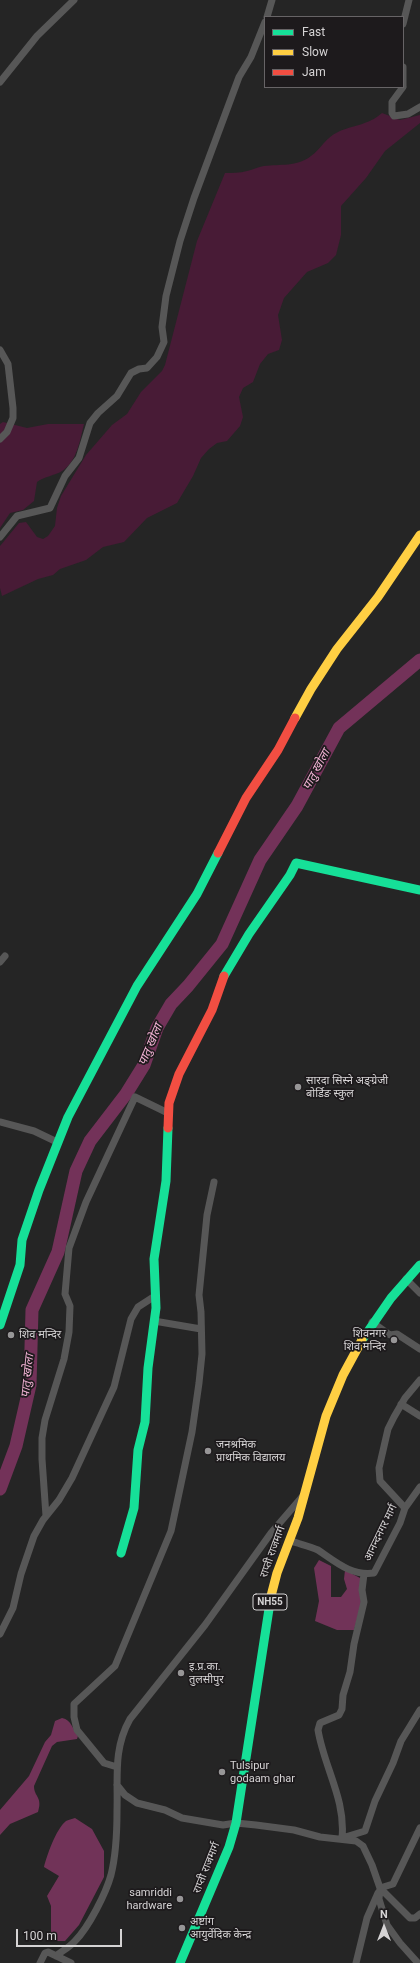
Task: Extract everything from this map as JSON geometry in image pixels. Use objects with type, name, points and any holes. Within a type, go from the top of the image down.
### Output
[{"type":"street","points":[[0,82],[37,36],[74,0]]},
{"type":"street","points":[[267,16],[272,0]]},
{"type":"street","points":[[404,20],[409,0]]},
{"type":"street","points":[[0,537],[17,516],[50,508],[65,476],[79,458],[90,423],[98,413],[117,396],[131,373],[139,369],[147,368],[157,357],[164,342],[164,311],[180,241],[206,163],[239,77],[251,57],[264,24]]},
{"type":"street","points":[[402,88],[392,102],[392,113],[394,116],[402,116],[420,107]]},
{"type":"street","points":[[0,350],[8,364],[13,418],[7,432],[0,438]]},
{"type":"street","points":[[0,1325],[20,1265],[22,1240],[57,1142],[68,1117],[98,1063],[137,986],[197,894],[246,798],[278,750],[311,689],[337,649],[378,597],[420,536]]},
{"type":"street","points":[[121,1553],[136,1495],[138,1450],[145,1422],[148,1368],[154,1321],[154,1259],[166,1181],[168,1113],[172,1093],[179,1074],[209,1015],[224,976],[249,934],[290,875],[296,863],[321,870],[405,885],[420,890]]},
{"type":"street","points":[[0,962],[5,956]]},
{"type":"street","points":[[46,1516],[42,1438],[45,1420],[64,1359],[69,1332],[70,1306],[65,1294],[69,1248],[86,1202],[135,1096],[168,1113]]},
{"type":"street","points":[[0,1122],[34,1131],[57,1142]]},
{"type":"street","points":[[116,1767],[104,1763],[77,1730],[74,1717],[74,1704],[115,1666],[171,1531],[192,1432],[202,1354],[198,1295],[208,1215],[214,1182]]},
{"type":"street","name":"राप्ती राजमार्ग","points":[[180,1963],[229,1847],[236,1823],[275,1578],[291,1541],[327,1414],[358,1347],[372,1322],[406,1279],[420,1265]]},
{"type":"street","points":[[406,1279],[420,1293]]},
{"type":"street","points":[[0,1634],[13,1608],[21,1574],[34,1536],[72,1478],[114,1387],[131,1319],[138,1307],[155,1296]]},
{"type":"street","points":[[154,1321],[201,1329]]},
{"type":"street","points":[[372,1322],[390,1335],[397,1334],[420,1349]]},
{"type":"street","points":[[405,1508],[380,1481],[379,1468],[388,1429],[401,1404],[420,1380]]},
{"type":"street","points":[[401,1404],[420,1416]]},
{"type":"street","name":"आनन्दनगर मार्ग","points":[[291,1541],[317,1550],[326,1558],[346,1569],[364,1574],[374,1573],[400,1523],[405,1508],[420,1487]]},
{"type":"street","points":[[56,1956],[74,1943],[89,1923],[111,1876],[117,1812],[116,1767],[120,1742],[130,1719],[205,1626],[271,1533],[305,1494]]},
{"type":"street","points":[[342,1838],[344,1822],[341,1806],[318,1730],[320,1723],[339,1715],[342,1709],[343,1695],[350,1672],[364,1602],[362,1590],[364,1574]]},
{"type":"street","points":[[342,1838],[365,1831],[375,1801],[393,1763],[401,1741],[420,1710]]},
{"type":"street","points":[[116,1785],[137,1803],[165,1810],[182,1818],[223,1825],[236,1823],[294,1830],[320,1837],[342,1838],[356,1841],[363,1846],[372,1865],[380,1888],[379,1899],[387,1925],[415,1962]]},
{"type":"street","points":[[356,1963],[367,1918],[380,1888],[392,1884],[420,1828]]},
{"type":"street","points":[[380,1888],[410,1918],[415,1918],[420,1914]]},
{"type":"street","points":[[40,1963],[45,1953],[48,1952],[71,1963]]},
{"type":"shaded area","points":[[382,113],[400,120],[420,115],[420,123],[385,151],[366,178],[341,206],[341,235],[336,255],[328,263],[307,272],[284,298],[278,315],[282,340],[279,350],[268,354],[260,364],[253,382],[243,388],[239,397],[243,417],[240,426],[227,441],[217,443],[201,458],[193,476],[177,503],[147,518],[124,542],[103,547],[86,560],[60,569],[53,575],[38,579],[2,596],[0,588],[0,546],[19,523],[26,522],[37,537],[43,539],[48,536],[55,526],[57,508],[61,496],[86,455],[112,425],[127,414],[141,392],[162,371],[165,365],[197,241],[225,173],[249,171],[264,166],[288,164],[306,160],[334,134],[371,120]]},
{"type":"shaded area","points":[[3,422],[27,428],[48,424],[84,424],[77,450],[67,467],[56,474],[43,478],[37,482],[34,501],[23,510],[10,513],[0,528],[0,424]]},
{"type":"shaded area","points":[[319,1560],[331,1566],[331,1597],[341,1597],[347,1589],[344,1579],[345,1570],[360,1578],[361,1605],[354,1630],[337,1630],[315,1621],[319,1601],[314,1568]]},
{"type":"shaded area","points":[[62,1718],[70,1723],[78,1736],[77,1739],[57,1742],[52,1746],[34,1786],[35,1793],[39,1800],[38,1812],[10,1824],[0,1835],[0,1810],[29,1776],[45,1742],[51,1735],[55,1721]]},
{"type":"shaded area","points":[[75,1818],[92,1829],[104,1851],[104,1877],[79,1925],[65,1941],[51,1941],[51,1906],[47,1896],[59,1876],[44,1867],[55,1836],[66,1821]]},
{"type":"waterway","name":"पातु खोला","points":[[0,1489],[16,1446],[30,1385],[32,1310],[58,1252],[76,1171],[90,1141],[126,1094],[144,1065],[157,1028],[171,1004],[188,986],[222,944],[260,860],[297,806],[339,728],[420,660]]},
{"type":"traffic: fast","points":[[0,1325],[20,1265],[22,1240],[39,1190],[68,1117],[137,986],[197,894],[218,853]]},
{"type":"traffic: fast","points":[[224,976],[249,934],[290,875],[296,863],[420,890]]},
{"type":"traffic: fast","points":[[121,1553],[134,1508],[138,1450],[145,1422],[148,1368],[156,1308],[154,1259],[166,1181],[168,1128]]},
{"type":"traffic: fast","points":[[362,1340],[391,1298],[420,1265]]},
{"type":"traffic: fast","points":[[180,1963],[229,1847],[236,1823],[271,1596]]},
{"type":"traffic: slow","points":[[295,718],[311,689],[337,649],[378,597],[420,535]]},
{"type":"traffic: slow","points":[[271,1596],[277,1573],[298,1518],[326,1416],[343,1375],[362,1340]]},
{"type":"traffic: jam","points":[[218,853],[246,798],[278,750],[295,718]]},
{"type":"traffic: jam","points":[[168,1128],[169,1103],[179,1074],[212,1010],[224,976]]},
{"type":"place","name":"सारदा सिस्ने अङ्ग्रेजी बोर्डिङ स्कुल","points":[[298,1087]]},
{"type":"place","name":"शिव मन्दिर","points":[[11,1335]]},
{"type":"place","name":"शिवनगर शिव मन्दिर","points":[[394,1340]]},
{"type":"place","name":"जनश्रमिक प्राथमिक विद्यालय","points":[[208,1451]]},
{"type":"place","name":"इ.प्र.का. तुलसीपुर","points":[[181,1673]]},
{"type":"place","name":"Tulsipur godaam ghar","points":[[222,1772]]},
{"type":"place","name":"samriddi hardware","points":[[180,1899]]},
{"type":"place","name":"अष्टांग आयुर्वेदिक केन्द्र","points":[[182,1928]]}]
